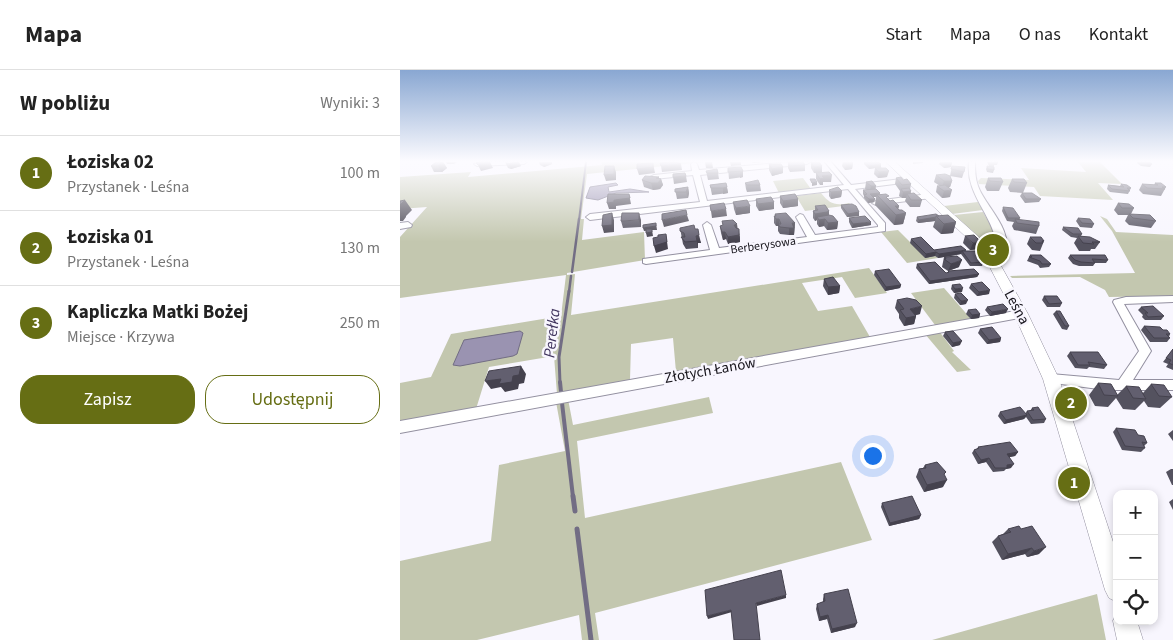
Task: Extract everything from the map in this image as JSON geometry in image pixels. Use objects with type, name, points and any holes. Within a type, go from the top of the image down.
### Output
[{"type":"street","points":[[700,189],[704,204]]},
{"type":"street","points":[[590,217],[835,189]]},
{"type":"street","points":[[850,189],[864,204],[928,196]]},
{"type":"street","name":"Leśna","points":[[920,189],[976,239],[990,255],[1021,314],[1051,379],[1114,580]]},
{"type":"street","points":[[976,189],[1002,238],[1002,252],[990,255]]},
{"type":"street","name":"Berberysowa","points":[[646,261],[882,229],[882,225],[864,204]]},
{"type":"street","name":"Berberysowa","points":[[800,217],[812,238]]},
{"type":"street","name":"Berberysowa","points":[[707,225],[714,252]]},
{"type":"street","points":[[1124,385],[1127,376],[1144,351],[1118,302],[1126,300],[1173,299]]},
{"type":"street","name":"Złotych Łanów","points":[[400,427],[1021,314]]},
{"type":"street","points":[[1051,379],[1106,386],[1173,385]]},
{"type":"street","points":[[1126,625],[1130,640]]},
{"type":"green space","points":[[400,189],[585,189],[581,219],[584,219],[582,240],[644,232],[645,260],[567,273],[567,275],[575,274],[571,315],[869,268],[887,293],[855,298],[842,277],[802,283],[818,311],[852,306],[870,337],[676,372],[673,338],[631,344],[630,380],[557,394],[554,356],[489,367],[476,409],[400,423],[400,383],[431,377],[451,334],[561,316],[566,275],[400,298],[400,237],[427,207],[400,209]]},
{"type":"green space","points":[[777,189],[811,189],[779,193]]},
{"type":"green space","points":[[1035,189],[1103,189],[1113,200],[1040,196]]},
{"type":"green space","points":[[821,193],[827,200],[833,203],[849,203],[851,205],[805,211],[796,196]]},
{"type":"green space","points":[[978,202],[983,210],[952,214],[944,206]]},
{"type":"green space","points":[[983,212],[995,233],[997,249],[990,248],[954,215]]},
{"type":"green space","points":[[1100,216],[1107,219],[1116,232],[1173,235],[1173,296],[1109,297],[1105,290],[1080,277],[1012,278],[1010,276],[1135,273],[1112,231]]},
{"type":"green space","points":[[898,230],[925,257],[935,256],[938,258],[907,263],[881,232]]},
{"type":"green space","points":[[944,288],[971,319],[935,325],[911,293]]},
{"type":"green space","points":[[939,331],[954,351],[952,352],[971,370],[957,372],[925,334]]},
{"type":"green space","points":[[709,397],[713,413],[577,441],[585,518],[841,462],[872,540],[595,613],[599,640],[582,640],[579,615],[477,640],[400,640],[400,561],[491,541],[499,465],[565,451],[556,402],[568,399],[573,425]]},
{"type":"green space","points":[[1097,594],[1106,640],[932,640]]},
{"type":"shaded area","points":[[589,189],[608,189],[609,192],[630,189],[649,192],[616,193],[598,200],[586,198]]},
{"type":"shaded area","points":[[520,331],[523,333],[517,354],[460,366],[453,365],[464,340]]},
{"type":"building","points":[[675,189],[687,189],[686,192],[675,192]]},
{"type":"building","points":[[840,189],[842,191],[831,192],[829,190]]},
{"type":"building","points":[[876,189],[880,193],[870,194],[875,199],[869,199],[864,195],[867,194],[863,190]]},
{"type":"building","points":[[901,189],[909,189],[911,191],[903,192]]},
{"type":"building","points":[[941,189],[952,190],[944,191]]},
{"type":"building","points":[[1112,189],[1128,189],[1130,191]]},
{"type":"building","points":[[914,193],[922,200],[911,200],[907,194]]},
{"type":"building","points":[[1022,193],[1032,193],[1041,199],[1026,199]]},
{"type":"building","points":[[608,194],[629,194],[630,198],[607,203]]},
{"type":"building","points":[[795,194],[798,199],[783,201],[780,196]]},
{"type":"building","points":[[886,194],[889,196],[886,197],[890,201],[893,200],[899,206],[895,206],[899,210],[906,213],[896,215],[877,195]]},
{"type":"building","points":[[771,197],[774,202],[758,204],[756,199]]},
{"type":"building","points":[[747,200],[750,206],[736,208],[733,202]]},
{"type":"building","points":[[724,203],[726,209],[711,211],[710,205]]},
{"type":"building","points":[[1118,203],[1129,204],[1134,208],[1122,208]]},
{"type":"building","points":[[852,204],[856,206],[859,212],[848,214],[841,205]]},
{"type":"building","points":[[825,205],[829,211],[815,214],[813,211],[818,210],[815,206]]},
{"type":"building","points":[[1003,207],[1013,208],[1020,218],[1008,218]]},
{"type":"building","points":[[686,210],[687,215],[662,220],[662,214]]},
{"type":"building","points":[[612,213],[612,225],[602,226],[603,215]]},
{"type":"building","points":[[622,213],[639,213],[639,220],[621,221]]},
{"type":"building","points":[[786,213],[795,223],[792,223],[794,228],[780,227],[778,224],[781,224],[779,219],[776,219],[774,216],[776,216],[775,214]]},
{"type":"building","points":[[936,214],[939,216],[919,220],[917,217]]},
{"type":"building","points":[[1129,214],[1150,215],[1156,221],[1133,218]]},
{"type":"building","points":[[948,215],[956,222],[944,224],[936,216]]},
{"type":"building","points":[[833,216],[838,222],[828,223],[825,219],[819,220],[817,217]]},
{"type":"building","points":[[865,216],[871,222],[853,224],[849,218]]},
{"type":"building","points":[[1078,218],[1090,219],[1094,224],[1082,223]]},
{"type":"building","points":[[1015,219],[1039,222],[1039,226],[1017,223]]},
{"type":"building","points":[[733,220],[737,224],[734,225],[736,228],[739,229],[739,235],[728,237],[725,232],[722,232],[720,226],[723,225],[722,221]]},
{"type":"building","points":[[656,223],[656,226],[643,228],[643,225]]},
{"type":"building","points":[[694,225],[695,229],[698,229],[697,241],[685,242],[681,237],[685,237],[684,233],[680,231],[680,228]]},
{"type":"building","points":[[1063,227],[1078,228],[1082,234],[1073,234]]},
{"type":"building","points":[[646,229],[652,229],[652,232],[646,233]]},
{"type":"building","points":[[666,234],[667,242],[654,246],[653,238]]},
{"type":"building","points":[[974,235],[981,242],[973,243],[965,236]]},
{"type":"building","points":[[1078,236],[1090,237],[1100,242],[1092,242],[1094,244],[1083,243]]},
{"type":"building","points":[[921,237],[934,250],[961,246],[966,250],[926,254],[911,239]]},
{"type":"building","points":[[1030,237],[1041,237],[1044,241],[1042,241],[1043,243],[1036,243]]},
{"type":"building","points":[[962,251],[977,251],[984,262],[971,263]]},
{"type":"building","points":[[1030,255],[1041,255],[1051,264],[1042,264],[1040,261],[1029,257],[1032,257]]},
{"type":"building","points":[[1070,255],[1105,255],[1108,260],[1092,259],[1095,263],[1081,262],[1075,260]]},
{"type":"building","points":[[957,256],[962,260],[951,264],[944,259],[946,259],[945,257]]},
{"type":"building","points":[[935,262],[946,273],[948,271],[974,269],[979,274],[930,281],[917,264]]},
{"type":"building","points":[[889,269],[901,285],[886,287],[875,271]]},
{"type":"building","points":[[833,277],[840,286],[828,287],[824,279]]},
{"type":"building","points":[[982,282],[990,290],[979,292],[971,284]]},
{"type":"building","points":[[960,284],[963,288],[955,289],[952,285]]},
{"type":"building","points":[[961,293],[968,300],[961,301],[955,294]]},
{"type":"building","points":[[1044,296],[1057,296],[1062,303],[1049,304]]},
{"type":"building","points":[[907,298],[916,300],[922,306],[910,309],[916,316],[906,318],[900,310],[904,309],[897,300]]},
{"type":"building","points":[[1003,304],[1008,309],[992,312],[987,307]]},
{"type":"building","points":[[1153,306],[1164,316],[1148,317],[1145,313],[1148,313],[1141,307]]},
{"type":"building","points":[[976,309],[980,314],[972,315],[968,310]]},
{"type":"building","points":[[1056,311],[1060,311],[1069,326],[1065,326]]},
{"type":"building","points":[[1144,326],[1160,327],[1163,330],[1167,330],[1170,334],[1166,334],[1170,338],[1154,338]]},
{"type":"building","points":[[992,327],[1001,338],[989,340],[980,329]]},
{"type":"building","points":[[953,331],[962,341],[953,343],[945,332]]},
{"type":"building","points":[[1173,349],[1173,365],[1169,363],[1171,360],[1166,358]]},
{"type":"building","points":[[1070,352],[1098,352],[1107,365],[1088,362],[1090,365],[1078,365]]},
{"type":"building","points":[[521,366],[519,375],[513,376],[512,382],[499,384],[501,379],[485,381],[489,371]]},
{"type":"building","points":[[1098,383],[1111,384],[1118,396],[1104,395]]},
{"type":"building","points":[[1151,384],[1164,385],[1172,397],[1159,396]]},
{"type":"building","points":[[1126,386],[1139,387],[1146,399],[1133,398]]},
{"type":"building","points":[[1074,388],[1078,389],[1081,394],[1077,394]]},
{"type":"building","points":[[1020,407],[1027,415],[1006,420],[1000,412]]},
{"type":"building","points":[[1038,407],[1046,419],[1033,420],[1027,411]]},
{"type":"building","points":[[1116,428],[1135,430],[1138,435],[1144,436],[1147,443],[1142,442],[1145,448],[1125,446]]},
{"type":"building","points":[[1010,442],[1018,452],[1007,454],[1014,464],[1007,465],[1007,468],[995,468],[989,458],[981,460],[974,450],[978,447]]},
{"type":"building","points":[[937,462],[946,472],[944,474],[947,480],[927,485],[919,469],[926,468],[925,465]]},
{"type":"building","points":[[912,496],[921,515],[890,523],[882,503]]},
{"type":"building","points":[[1019,526],[1021,529],[1032,526],[1046,547],[1034,551],[1032,548],[1008,554],[998,536],[1011,532],[1008,529]]},
{"type":"building","points":[[781,570],[786,595],[756,603],[760,640],[734,640],[731,610],[707,616],[705,590]]},
{"type":"building","points":[[848,589],[857,623],[832,629],[828,615],[820,617],[817,604],[825,601],[824,594]]},
{"type":"waterway","name":"Perełka","points":[[579,220],[583,189]]},
{"type":"waterway","name":"Perełka","points":[[572,272],[579,219]]},
{"type":"waterway","name":"Perełka","points":[[569,292],[571,276]]},
{"type":"waterway","name":"Perełka","points":[[560,383],[559,357],[569,291]]},
{"type":"waterway","name":"Perełka","points":[[560,382],[561,392]]},
{"type":"waterway","name":"Perełka","points":[[562,403],[573,497]]},
{"type":"waterway","name":"Perełka","points":[[573,496],[575,511]]},
{"type":"waterway","name":"Perełka","points":[[577,529],[591,640]]},
{"type":"place","name":"Kapliczka Matki Bożej","points":[[993,250]]},
{"type":"place","name":"Łoziska 01","points":[[1071,403]]},
{"type":"place","name":"Łoziska 02","points":[[1074,483]]}]
